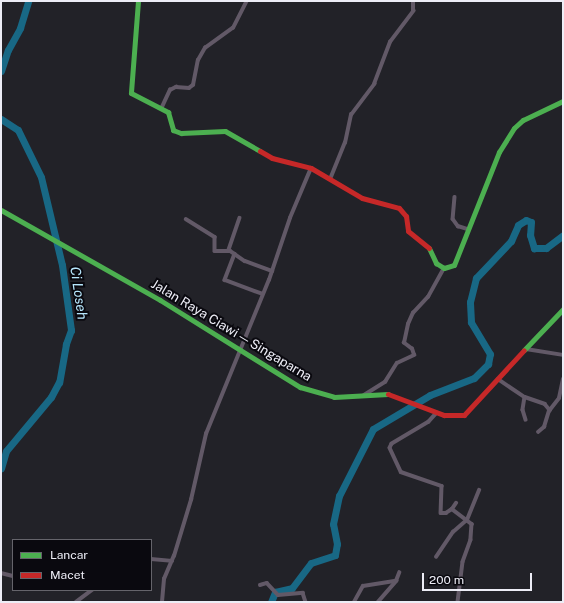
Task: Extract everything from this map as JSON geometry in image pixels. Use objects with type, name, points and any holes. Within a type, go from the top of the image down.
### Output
[{"type":"street","points":[[138,1],[131,93],[162,107],[168,112],[173,130],[181,133],[225,131],[272,158],[311,168],[331,177],[362,198],[399,208],[406,216],[408,231],[427,244],[436,263],[444,268]]},
{"type":"street","points":[[162,107],[170,90],[176,87],[188,88],[193,85],[198,60],[205,48],[233,28],[247,1]]},
{"type":"street","points":[[331,177],[345,143],[351,115],[374,84],[390,42],[413,11],[413,1]]},
{"type":"street","points":[[361,396],[385,382],[397,363],[414,355],[412,349],[404,343],[408,324],[413,313],[428,297],[444,268],[454,265],[499,152],[514,128],[532,116],[563,101]]},
{"type":"street","points":[[162,602],[164,579],[172,561],[191,500],[206,434],[239,349],[263,294],[290,218],[311,168]]},
{"type":"street","points":[[455,197],[453,219],[458,226],[468,229]]},
{"type":"street","name":"Jalan Raya Ciawi — Singaparna","points":[[1,210],[65,248],[160,300],[300,386],[318,394],[334,397],[361,396],[377,393],[402,397],[437,413],[454,417],[464,416],[563,309]]},
{"type":"street","points":[[230,251],[240,218]]},
{"type":"street","points":[[186,219],[215,237],[215,251],[230,251],[272,271]]},
{"type":"street","points":[[235,254],[225,280],[263,294]]},
{"type":"street","points":[[526,349],[563,355]]},
{"type":"street","points":[[498,379],[525,397],[536,399],[550,410]]},
{"type":"street","points":[[538,432],[546,424],[550,410],[559,398],[563,379]]},
{"type":"street","points":[[525,397],[523,410],[526,420]]},
{"type":"street","points":[[437,413],[429,422],[392,444],[390,448],[401,472],[442,486],[444,491],[439,508],[441,513],[446,513],[452,509],[456,503]]},
{"type":"street","points":[[436,557],[453,532],[468,520],[479,490]]},
{"type":"street","points":[[452,509],[468,520],[472,527],[463,562],[458,602]]},
{"type":"street","points":[[152,559],[172,561]]},
{"type":"street","points":[[1,573],[12,576]]},
{"type":"street","points":[[378,602],[396,581],[399,573]]},
{"type":"street","points":[[354,602],[363,586],[396,581]]},
{"type":"street","points":[[260,585],[267,583],[277,594],[303,593],[306,602]]},
{"type":"street","points":[[76,602],[91,591]]},
{"type":"waterway","name":"Ci Loseh","points":[[1,71],[8,50],[20,28],[28,1]]},
{"type":"waterway","name":"Ci Loseh","points":[[1,119],[18,130],[41,177],[62,265],[71,330],[66,344],[59,382],[51,397],[6,451],[1,468]]},
{"type":"waterway","points":[[271,602],[275,592],[292,588],[311,563],[335,555],[337,544],[333,524],[339,496],[373,429],[430,395],[474,378],[488,364],[490,354],[471,322],[470,302],[476,278],[511,241],[518,225],[526,220],[531,222],[530,235],[534,248],[546,248],[563,235]]},
{"type":"traffic: fast","points":[[138,1],[131,93],[168,112],[173,130],[181,133],[225,131],[260,151]]},
{"type":"traffic: fast","points":[[429,248],[436,263],[444,268],[454,265],[499,152],[514,128],[523,120],[563,101]]},
{"type":"traffic: fast","points":[[1,210],[160,300],[300,387],[334,397],[388,394]]},
{"type":"traffic: fast","points":[[524,350],[563,309]]},
{"type":"traffic: jam","points":[[260,151],[272,158],[311,168],[362,198],[399,208],[406,216],[408,231],[429,248]]},
{"type":"traffic: jam","points":[[388,394],[444,415],[464,415],[524,350]]}]
